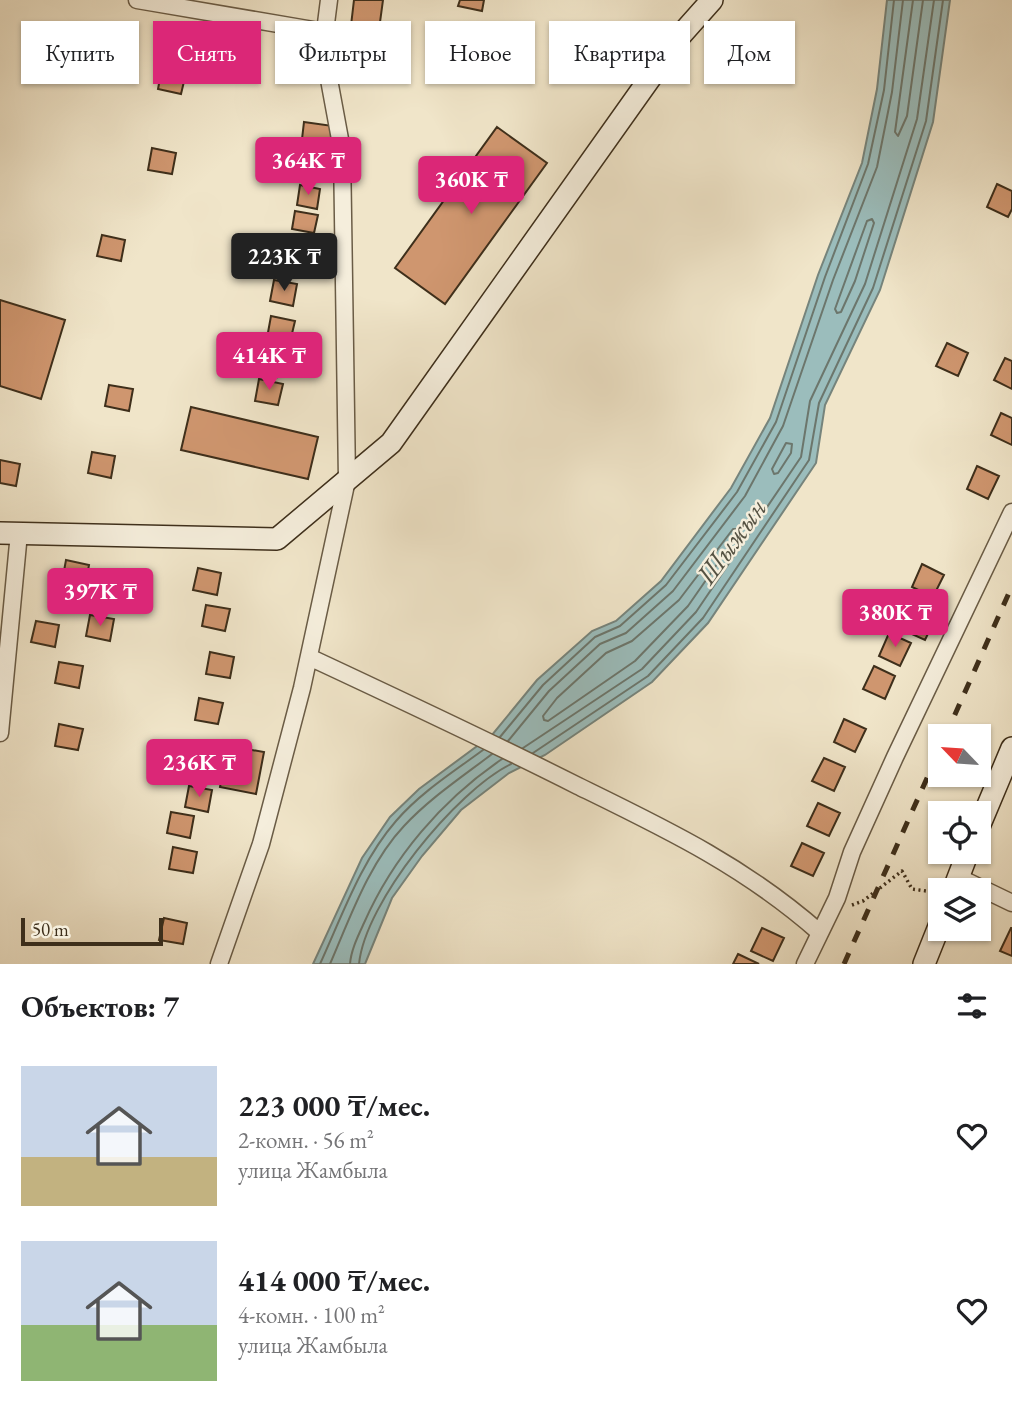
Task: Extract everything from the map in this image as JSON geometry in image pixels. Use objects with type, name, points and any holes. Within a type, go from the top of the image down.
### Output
[{"type":"street","points":[[136,0],[275,24]]},
{"type":"street","points":[[327,21],[330,0]]},
{"type":"street","points":[[0,733],[9,533],[277,539],[391,443],[680,36],[712,0]]},
{"type":"street","points":[[219,964],[261,844],[309,657],[347,480],[342,150],[330,84]]},
{"type":"street","points":[[805,964],[833,907],[868,817],[1012,512]]},
{"type":"street","points":[[309,657],[463,728],[721,858],[791,908],[819,932]]},
{"type":"street","points":[[990,801],[1012,748]]},
{"type":"street","points":[[991,896],[1012,903]]},
{"type":"street","points":[[924,964],[933,941]]},
{"type":"path","points":[[833,907],[863,901],[902,871],[912,889],[928,890]]},
{"type":"water","name":"Шыжын","points":[[887,0],[950,0],[933,122],[880,290],[825,405],[816,463],[708,623],[652,682],[545,755],[509,773],[461,810],[422,856],[392,898],[365,964],[313,964],[362,858],[390,817],[419,789],[492,735],[537,680],[592,631],[616,621],[661,581],[731,488],[770,418],[818,275],[862,163],[877,89]]},
{"type":"building","points":[[354,0],[383,0],[380,21],[352,21]]},
{"type":"building","points":[[460,0],[484,0],[482,11],[458,6]]},
{"type":"building","points":[[159,84],[183,84],[181,94],[158,89]]},
{"type":"building","points":[[304,122],[333,126],[328,168],[299,165]]},
{"type":"building","points":[[497,127],[547,163],[445,304],[395,268]]},
{"type":"building","points":[[152,148],[176,153],[172,174],[148,170]]},
{"type":"building","points":[[997,184],[1012,191],[1012,209],[1008,217],[987,207]]},
{"type":"building","points":[[300,185],[320,189],[317,209],[297,205]]},
{"type":"building","points":[[295,211],[318,215],[314,233],[292,229]]},
{"type":"building","points":[[102,235],[125,240],[121,261],[97,256]]},
{"type":"building","points":[[274,280],[297,284],[293,306],[270,301]]},
{"type":"building","points":[[0,300],[65,320],[41,399],[0,386]]},
{"type":"building","points":[[271,316],[295,321],[290,342],[267,338]]},
{"type":"building","points":[[947,343],[968,353],[958,376],[936,366]]},
{"type":"building","points":[[258,351],[281,356],[277,377],[253,373]]},
{"type":"building","points":[[1005,358],[1012,361],[1012,389],[994,380]]},
{"type":"building","points":[[259,379],[283,384],[278,405],[255,401]]},
{"type":"building","points":[[109,385],[133,389],[129,411],[105,406]]},
{"type":"building","points":[[191,407],[318,437],[308,479],[181,450]]},
{"type":"building","points":[[1001,413],[1012,418],[1012,445],[991,435]]},
{"type":"building","points":[[92,452],[115,456],[111,478],[88,473]]},
{"type":"building","points":[[0,460],[20,464],[16,486],[0,483]]},
{"type":"building","points":[[977,466],[999,476],[988,499],[967,489]]},
{"type":"building","points":[[66,560],[89,565],[85,587],[62,582]]},
{"type":"building","points":[[922,564],[944,575],[933,597],[912,587]]},
{"type":"building","points":[[198,568],[221,573],[217,595],[193,590]]},
{"type":"building","points":[[206,605],[230,609],[225,631],[202,626]]},
{"type":"building","points":[[914,607],[936,617],[925,640],[903,630]]},
{"type":"building","points":[[90,615],[114,619],[110,641],[86,636]]},
{"type":"building","points":[[36,621],[59,625],[55,647],[31,642]]},
{"type":"building","points":[[889,633],[911,643],[900,666],[879,656]]},
{"type":"building","points":[[210,652],[234,657],[230,678],[206,674]]},
{"type":"building","points":[[59,662],[83,666],[79,688],[55,683]]},
{"type":"building","points":[[874,666],[895,676],[885,699],[863,689]]},
{"type":"building","points":[[199,698],[223,703],[218,724],[195,720]]},
{"type":"building","points":[[844,719],[866,729],[855,752],[834,742]]},
{"type":"building","points":[[59,724],[83,729],[78,750],[55,746]]},
{"type":"building","points":[[228,746],[264,752],[256,794],[220,787]]},
{"type":"building","points":[[824,758],[845,767],[834,791],[812,781]]},
{"type":"building","points":[[189,786],[212,790],[208,812],[185,807]]},
{"type":"building","points":[[818,803],[840,813],[829,836],[807,826]]},
{"type":"building","points":[[171,812],[194,816],[190,838],[167,833]]},
{"type":"building","points":[[802,843],[824,853],[813,876],[791,866]]},
{"type":"building","points":[[173,847],[197,852],[193,873],[169,869]]},
{"type":"building","points":[[164,918],[187,923],[183,944],[159,940]]},
{"type":"building","points":[[762,928],[784,938],[773,961],[751,951]]},
{"type":"building","points":[[1012,928],[1012,956],[1000,951]]},
{"type":"building","points":[[738,954],[759,964],[733,964]]},
{"type":"railway","points":[[951,724],[1012,586]]},
{"type":"railway","points":[[844,964],[928,776]]}]
